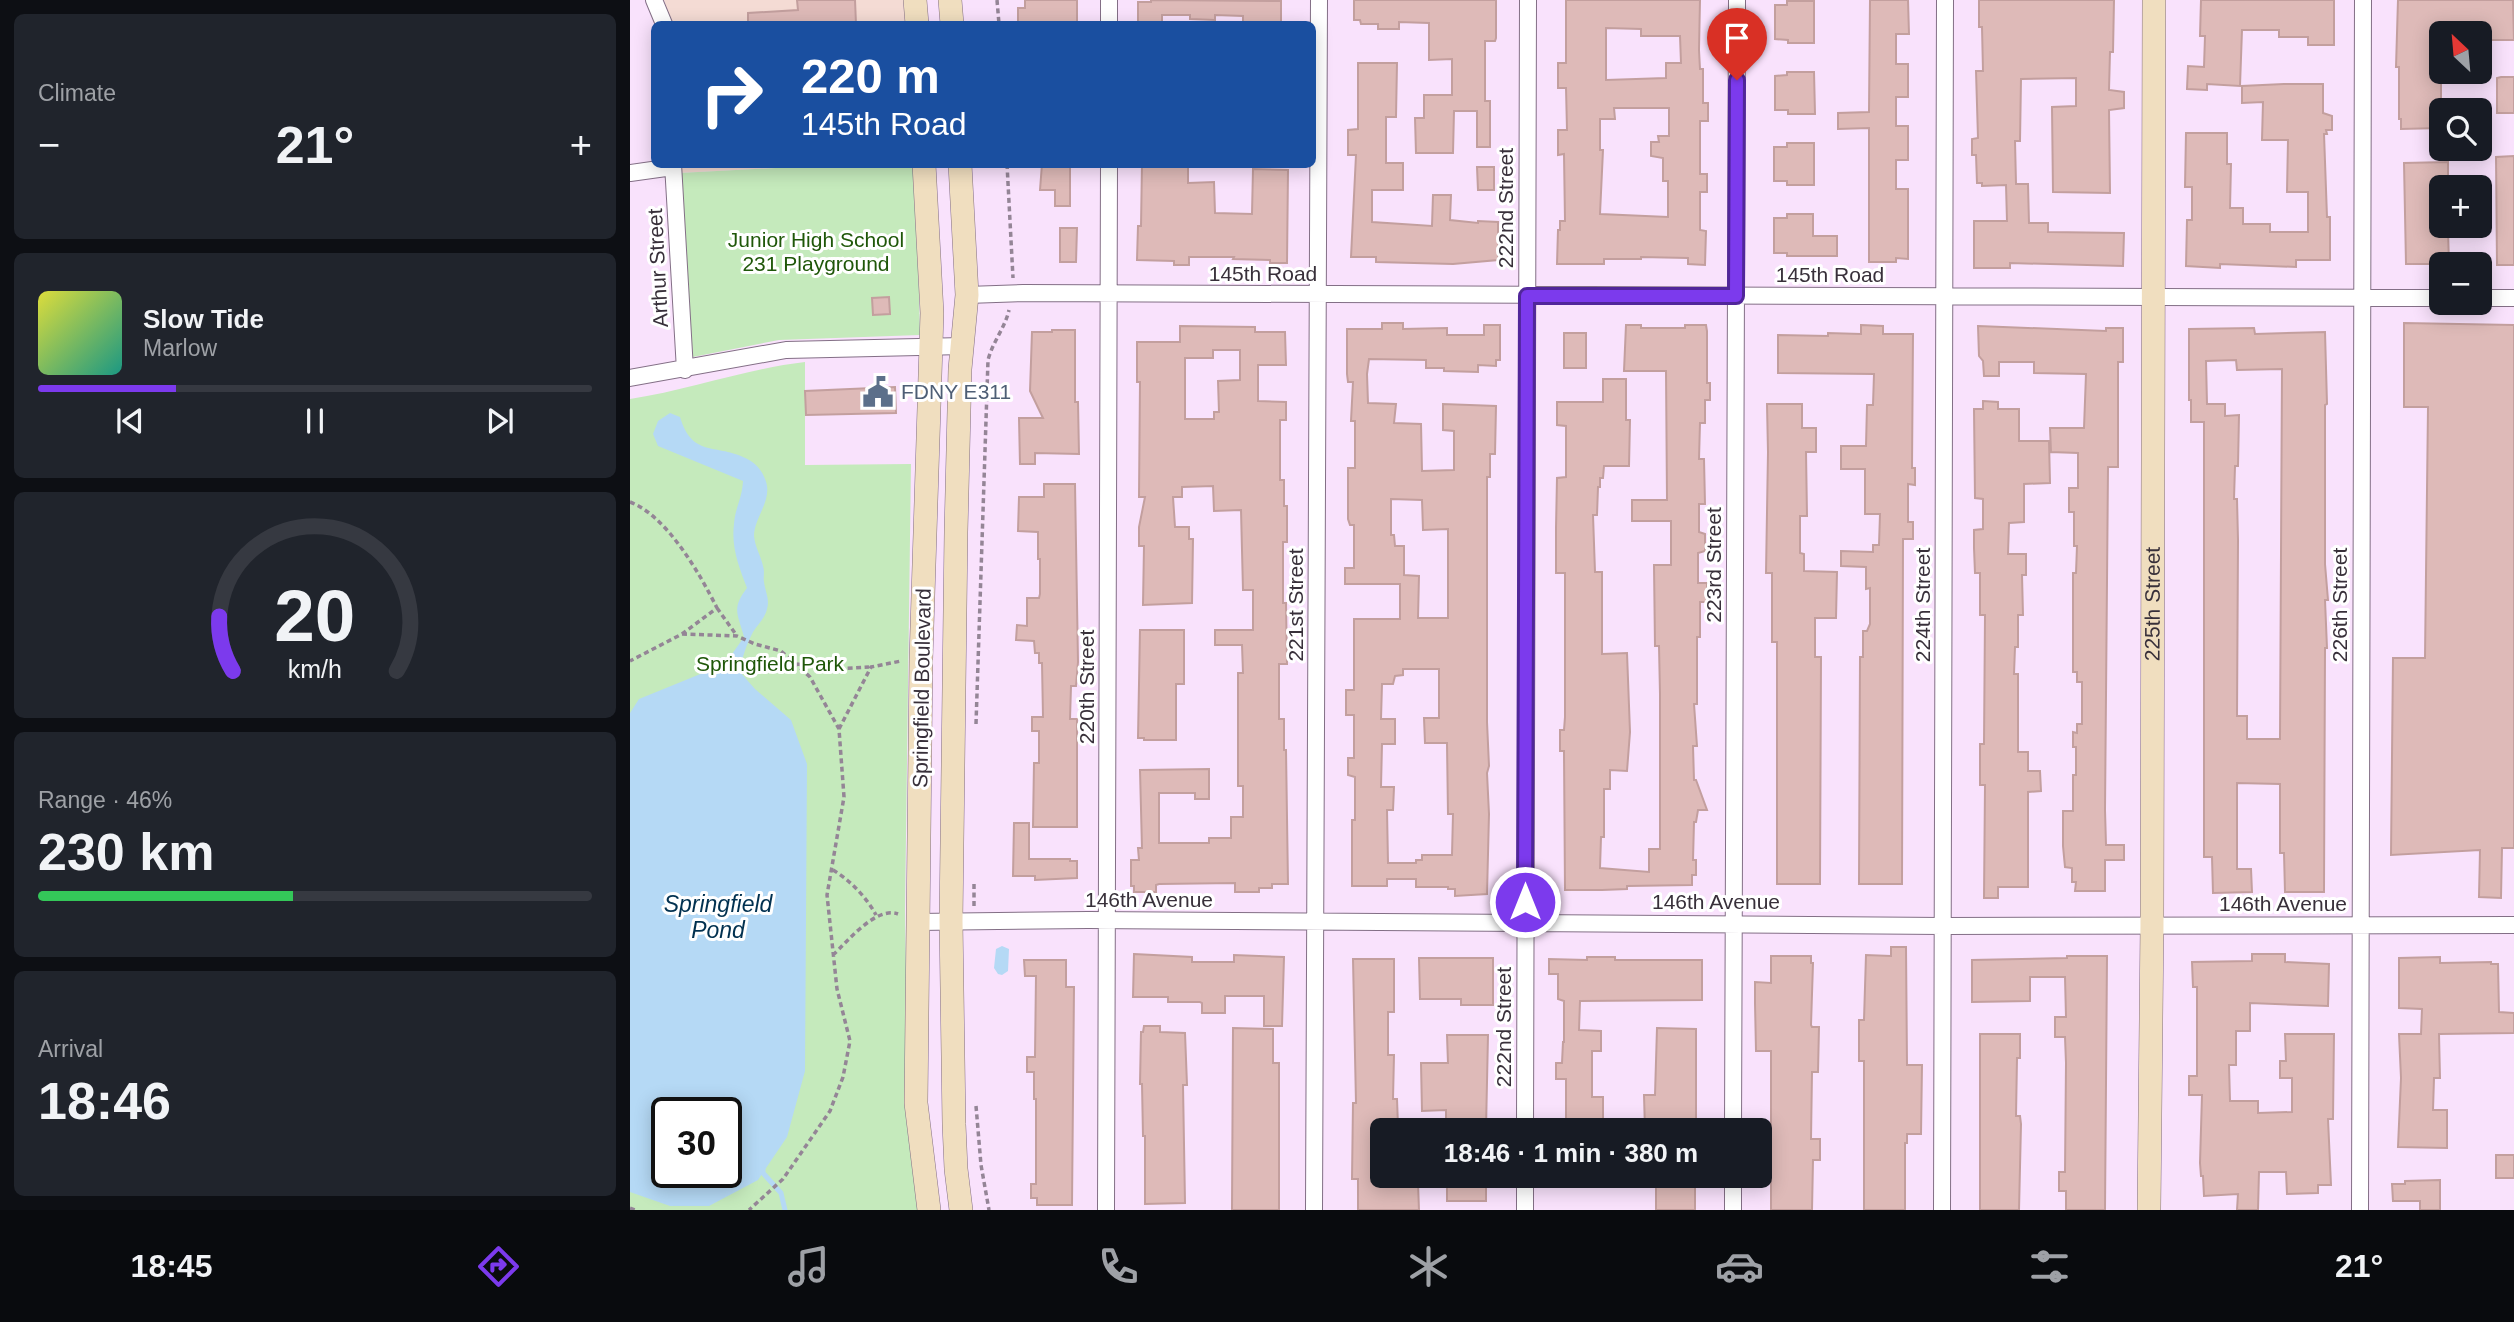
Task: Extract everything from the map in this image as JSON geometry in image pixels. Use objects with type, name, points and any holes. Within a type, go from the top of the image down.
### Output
[{"type":"street","points":[[654,0],[663,21]]},
{"type":"street","points":[[915,0],[917,21]]},
{"type":"street","points":[[950,0],[952,21]]},
{"type":"street","points":[[1109,0],[1109,21]]},
{"type":"street","name":"221st Street","points":[[1314,1210],[1320,0]]},
{"type":"street","name":"222nd Street","points":[[1525,1118],[1528,0]]},
{"type":"street","name":"223rd Street","points":[[1733,1118],[1737,0]]},
{"type":"street","name":"224th Street","points":[[1942,1210],[1945,0]]},
{"type":"street","name":"225th Street","points":[[2148,1210],[2152,924],[2154,0]]},
{"type":"street","name":"226th Street","points":[[2360,1210],[2363,0]]},
{"type":"street","points":[[630,173],[661,168]]},
{"type":"street","name":"Arthur Street","points":[[673,168],[685,370]]},
{"type":"street","name":"Springfield Boulevard","points":[[924,168],[932,313],[929,347],[927,515],[909,919],[916,1102],[929,1210]]},
{"type":"street","name":"Springfield Boulevard","points":[[960,168],[967,295],[960,369],[953,625],[951,921],[954,1124],[961,1210]]},
{"type":"street","name":"220th Street","points":[[1106,1210],[1109,168]]},
{"type":"street","name":"145th Road","points":[[967,295],[1023,293],[2429,298]]},
{"type":"street","points":[[2492,298],[2514,298]]},
{"type":"street","points":[[630,378],[786,350],[963,346]]},
{"type":"street","name":"146th Avenue","points":[[909,919],[1943,926],[2514,925]]},
{"type":"street","points":[[1525,1188],[1525,1210]]},
{"type":"street","points":[[1733,1188],[1733,1210]]},
{"type":"path","points":[[997,0],[999,21]]},
{"type":"path","points":[[1007,168],[1013,282]]},
{"type":"path","points":[[976,730],[988,360],[993,342],[1005,324],[1010,307]]},
{"type":"path","points":[[630,502],[656,518],[692,566],[737,636]]},
{"type":"path","points":[[630,661],[682,634],[717,608]]},
{"type":"path","points":[[682,634],[737,636],[781,651],[810,677],[839,729],[844,797],[827,895],[837,989],[850,1041],[843,1077],[830,1111],[783,1180],[749,1210]]},
{"type":"path","points":[[795,663],[832,669],[871,667],[905,660]]},
{"type":"path","points":[[839,729],[871,667]]},
{"type":"path","points":[[833,870],[872,906],[876,915]]},
{"type":"path","points":[[974,876],[974,906]]},
{"type":"path","points":[[833,956],[876,915],[891,912],[909,919]]},
{"type":"path","points":[[975,1094],[981,1165],[989,1210]]},
{"type":"shaded area","points":[[664,0],[905,0],[907,21],[670,21]]},
{"type":"shaded area","points":[[679,168],[774,168],[679,173]]},
{"type":"green space","name":"Junior High School 231 Playground","points":[[774,168],[916,168],[920,335],[779,340],[693,357],[679,173]]},
{"type":"green space","name":"Springfield Park","points":[[805,362],[805,465],[911,464],[905,910],[908,1091],[921,1210],[630,1210],[630,399]]},
{"type":"water","name":"Springfield Pond","points":[[670,413],[680,417],[685,430],[698,444],[747,459],[756,465],[763,475],[767,494],[754,536],[764,568],[768,605],[765,615],[748,642],[740,672],[791,720],[807,764],[805,1071],[787,1137],[758,1180],[709,1206],[670,1206],[630,1192],[630,713],[639,699],[725,664],[744,637],[737,607],[747,588],[736,557],[733,532],[743,481],[658,446],[653,434],[658,421]]},
{"type":"water","points":[[1002,946],[1009,949],[1008,971],[1002,975],[994,968],[996,949]]},
{"type":"building","points":[[797,0],[855,0],[856,21],[748,21],[748,13],[798,10]]},
{"type":"building","points":[[1025,0],[1077,0],[1077,21],[1018,21],[1018,8],[1025,8]]},
{"type":"building","points":[[1354,0],[1496,0],[1496,38],[1495,41],[1485,41],[1485,101],[1490,101],[1490,147],[1477,147],[1477,111],[1454,111],[1453,153],[1416,153],[1415,118],[1424,118],[1424,95],[1452,95],[1452,59],[1429,60],[1429,23],[1399,22],[1399,29],[1378,29],[1378,24],[1361,24],[1360,20],[1354,20]]},
{"type":"building","points":[[1566,0],[1700,0],[1700,69],[1703,69],[1703,103],[1708,103],[1708,121],[1700,121],[1700,174],[1707,174],[1707,192],[1700,192],[1700,230],[1706,231],[1705,265],[1688,264],[1688,258],[1641,257],[1604,259],[1604,264],[1557,264],[1558,230],[1560,221],[1565,221],[1564,154],[1558,155],[1558,130],[1567,130],[1566,88],[1558,88],[1558,63],[1566,63]],"holes":[[[1606,28],[1641,29],[1641,36],[1680,36],[1681,63],[1666,63],[1666,78],[1606,80]],[[1614,108],[1669,108],[1669,136],[1658,136],[1659,142],[1651,142],[1651,156],[1663,158],[1663,181],[1668,181],[1668,217],[1600,214],[1603,150],[1600,150],[1600,119],[1615,119]]]},
{"type":"building","points":[[1870,0],[1908,0],[1909,34],[1896,34],[1896,64],[1908,64],[1908,97],[1896,97],[1896,126],[1908,126],[1908,160],[1896,160],[1896,189],[1908,189],[1908,259],[1896,258],[1896,262],[1869,262],[1869,128],[1838,129],[1838,113],[1869,112]]},
{"type":"building","points":[[1979,0],[2114,0],[2109,90],[2124,92],[2124,108],[2109,110],[2110,193],[2053,192],[2052,107],[2076,106],[2076,78],[2021,79],[2020,141],[2015,141],[2016,184],[2028,184],[2029,223],[2048,223],[2048,232],[2124,233],[2123,266],[2010,263],[2010,268],[1974,268],[1974,221],[2007,221],[2006,185],[1982,186],[1982,183],[1977,183],[1976,155],[1972,155],[1972,139],[1978,138],[1976,71],[1983,71]]},
{"type":"building","points":[[2201,0],[2334,0],[2334,45],[2308,45],[2308,37],[2279,37],[2279,30],[2242,30],[2240,86],[2207,84],[2207,90],[2187,89],[2188,66],[2204,67],[2205,36],[2200,36]]},
{"type":"building","points":[[2398,0],[2513,0],[2514,40],[2492,40],[2492,21],[2429,21],[2429,84],[2441,84],[2441,98],[2429,98],[2429,128],[2401,129],[2399,67],[2396,67]]},
{"type":"building","points":[[1281,1],[1281,21],[1243,21],[1243,16],[1215,15],[1215,20],[1190,19],[1190,15],[1162,15],[1162,21],[1138,21],[1138,2]]},
{"type":"building","points":[[1787,1],[1814,1],[1814,43],[1788,43],[1788,40],[1775,39],[1775,5],[1787,5]]},
{"type":"building","points":[[1358,63],[1397,63],[1396,117],[1386,117],[1386,163],[1403,163],[1403,190],[1372,190],[1372,222],[1432,226],[1433,195],[1451,195],[1450,220],[1498,222],[1498,260],[1453,264],[1376,262],[1376,257],[1351,257],[1356,155],[1348,155],[1348,130],[1358,129]]},
{"type":"building","points":[[1787,72],[1814,72],[1815,114],[1788,114],[1788,110],[1775,110],[1775,76],[1787,75]]},
{"type":"building","points":[[2514,77],[2514,113],[2497,113],[2497,78]]},
{"type":"building","points":[[2323,84],[2323,113],[2332,116],[2332,130],[2326,130],[2327,134],[2324,134],[2330,260],[2296,260],[2296,267],[2220,264],[2220,268],[2186,266],[2187,220],[2192,220],[2192,187],[2185,187],[2186,133],[2227,133],[2227,164],[2231,164],[2230,208],[2243,208],[2243,224],[2270,224],[2270,232],[2308,232],[2308,192],[2287,192],[2288,140],[2262,140],[2263,102],[2242,103],[2242,86]]},
{"type":"building","points":[[1787,143],[1814,143],[1814,185],[1787,185],[1787,181],[1774,181],[1774,147],[1787,147]]},
{"type":"building","points":[[2514,156],[2514,265],[2497,265],[2496,157]]},
{"type":"building","points":[[2448,162],[2448,175],[2429,175],[2429,238],[2448,238],[2449,252],[2429,252],[2429,264],[2406,264],[2404,163]]},
{"type":"building","points":[[1477,167],[1494,167],[1494,190],[1478,190]]},
{"type":"building","points":[[1042,168],[1070,168],[1070,206],[1055,206],[1055,190],[1040,190]]},
{"type":"building","points":[[1142,168],[1188,168],[1188,183],[1214,182],[1215,213],[1252,214],[1253,169],[1288,170],[1287,263],[1233,259],[1234,257],[1189,257],[1189,265],[1174,265],[1174,261],[1137,260],[1138,226],[1141,226]]},
{"type":"building","points":[[1787,214],[1813,214],[1813,236],[1837,236],[1837,256],[1787,256],[1787,253],[1774,253],[1774,218],[1787,218]]},
{"type":"building","points":[[1060,228],[1077,228],[1076,262],[1060,262]]},
{"type":"building","points":[[889,297],[890,314],[873,315],[872,298]]},
{"type":"building","points":[[1382,323],[1403,323],[1403,329],[1447,328],[1447,335],[1484,335],[1484,325],[1500,325],[1500,360],[1496,360],[1496,366],[1478,365],[1478,372],[1444,371],[1444,368],[1426,368],[1426,360],[1369,359],[1367,374],[1368,403],[1396,404],[1394,423],[1421,424],[1422,471],[1454,470],[1454,431],[1443,430],[1443,404],[1496,406],[1495,454],[1490,454],[1490,477],[1487,477],[1487,894],[1455,896],[1455,889],[1448,887],[1416,887],[1416,879],[1387,879],[1387,886],[1352,886],[1355,777],[1348,775],[1348,758],[1354,758],[1354,715],[1346,715],[1346,690],[1354,690],[1354,619],[1400,619],[1400,584],[1345,584],[1345,568],[1354,568],[1354,525],[1350,525],[1348,519],[1348,468],[1355,468],[1355,421],[1351,421],[1353,382],[1348,382],[1347,374],[1347,329],[1382,329]],"holes":[[[1391,499],[1422,500],[1423,530],[1448,529],[1448,618],[1418,618],[1419,576],[1404,575],[1404,546],[1395,546],[1394,535],[1391,535]],[[1403,669],[1439,669],[1439,718],[1424,718],[1425,743],[1447,743],[1448,814],[1453,814],[1452,855],[1422,855],[1422,860],[1416,860],[1416,863],[1388,863],[1387,810],[1393,810],[1394,787],[1381,787],[1382,744],[1395,744],[1395,719],[1381,719],[1382,684],[1393,684],[1395,676],[1403,675]]]},
{"type":"building","points":[[2404,323],[2514,325],[2514,848],[2502,848],[2501,898],[2479,897],[2480,850],[2391,855],[2393,658],[2425,658],[2428,407],[2404,407]]},
{"type":"building","points":[[1626,325],[1641,325],[1641,328],[1685,328],[1685,325],[1706,325],[1710,400],[1705,400],[1705,423],[1700,423],[1699,459],[1704,459],[1705,504],[1699,504],[1699,532],[1705,534],[1705,551],[1698,553],[1698,583],[1707,583],[1707,598],[1706,602],[1700,602],[1697,704],[1694,704],[1697,746],[1693,746],[1694,780],[1707,810],[1698,810],[1694,822],[1693,860],[1696,860],[1696,875],[1692,875],[1692,885],[1565,890],[1564,751],[1560,751],[1560,730],[1564,730],[1565,717],[1565,573],[1556,573],[1556,528],[1557,478],[1566,477],[1566,426],[1557,425],[1557,402],[1603,402],[1603,379],[1626,379],[1626,420],[1630,420],[1629,466],[1604,466],[1603,478],[1600,478],[1598,487],[1597,515],[1593,515],[1595,572],[1602,572],[1602,654],[1627,653],[1630,732],[1627,771],[1610,770],[1610,789],[1604,789],[1604,837],[1601,837],[1600,868],[1649,872],[1649,849],[1660,849],[1659,646],[1655,646],[1654,565],[1671,565],[1671,521],[1632,521],[1632,500],[1667,500],[1666,371],[1624,371]]},
{"type":"building","points":[[1861,325],[1883,326],[1883,334],[1913,334],[1912,468],[1915,468],[1915,485],[1908,484],[1908,522],[1913,522],[1913,539],[1903,539],[1902,884],[1859,884],[1860,657],[1863,657],[1863,631],[1867,631],[1870,624],[1870,588],[1866,589],[1866,567],[1841,566],[1841,551],[1873,552],[1873,545],[1879,545],[1880,514],[1865,514],[1865,469],[1841,469],[1841,446],[1866,446],[1867,405],[1873,405],[1874,374],[1778,373],[1778,335],[1861,334]]},
{"type":"building","points":[[1180,326],[1255,327],[1255,332],[1285,332],[1286,365],[1258,365],[1258,401],[1286,402],[1286,420],[1280,420],[1280,480],[1284,480],[1284,506],[1287,506],[1287,542],[1283,542],[1283,603],[1286,603],[1287,664],[1279,664],[1279,719],[1284,719],[1286,750],[1288,884],[1272,884],[1272,888],[1259,888],[1259,892],[1235,892],[1235,883],[1159,884],[1156,885],[1156,892],[1134,892],[1134,886],[1131,886],[1131,860],[1139,860],[1138,848],[1142,848],[1140,770],[1209,769],[1209,799],[1195,799],[1195,793],[1159,793],[1159,843],[1209,843],[1209,838],[1231,838],[1231,817],[1243,817],[1243,786],[1238,786],[1238,673],[1243,673],[1242,645],[1215,645],[1215,630],[1253,630],[1253,590],[1243,590],[1241,510],[1214,511],[1213,486],[1182,487],[1182,497],[1173,497],[1175,527],[1189,527],[1189,539],[1193,539],[1192,603],[1143,605],[1144,546],[1139,546],[1139,527],[1145,497],[1139,497],[1140,382],[1137,382],[1137,342],[1180,342]],"holes":[[[1213,350],[1240,350],[1240,380],[1218,381],[1219,412],[1214,412],[1214,419],[1185,419],[1185,358],[1213,358]]]},
{"type":"building","points":[[1978,326],[2106,331],[2106,328],[2123,328],[2123,362],[2118,362],[2118,467],[2108,467],[2105,810],[2106,845],[2124,845],[2124,860],[2105,860],[2105,891],[2075,891],[2076,882],[2072,882],[2072,868],[2065,867],[2063,846],[2063,811],[2073,811],[2076,747],[2073,747],[2073,732],[2077,733],[2077,724],[2082,724],[2082,682],[2077,682],[2077,672],[2073,672],[2073,573],[2076,573],[2077,546],[2074,546],[2074,512],[2069,512],[2069,488],[2078,488],[2078,453],[2051,452],[2050,428],[2084,428],[2086,374],[2034,373],[2034,362],[1999,362],[1999,376],[1984,376],[1983,361],[1979,356]]},
{"type":"building","points":[[2254,328],[2255,334],[2325,332],[2325,564],[2328,600],[2325,600],[2327,648],[2324,892],[2285,892],[2284,853],[2280,853],[2280,784],[2237,783],[2237,869],[2251,869],[2252,892],[2213,893],[2212,857],[2204,857],[2204,422],[2191,422],[2189,329]],"holes":[[[2236,360],[2237,370],[2282,369],[2280,739],[2247,739],[2247,716],[2237,716],[2238,540],[2237,499],[2234,499],[2239,415],[2225,416],[2225,404],[2207,404],[2206,361]]]},
{"type":"building","points":[[1075,330],[1075,402],[1078,402],[1079,454],[1035,453],[1035,464],[1020,464],[1019,418],[1043,418],[1030,391],[1032,332]]},
{"type":"building","points":[[1564,333],[1586,333],[1586,368],[1564,368]]},
{"type":"building","points":[[895,387],[896,413],[806,415],[805,391]]},
{"type":"building","points":[[1983,401],[1998,402],[1998,409],[2019,409],[2019,441],[2049,441],[2050,483],[2024,484],[2024,522],[2009,523],[2008,554],[2026,554],[2026,575],[2022,575],[2023,615],[2018,615],[2018,647],[2015,647],[2014,674],[2018,674],[2018,752],[2028,752],[2028,771],[2040,771],[2041,791],[2028,792],[2028,887],[1998,887],[1998,898],[1984,898],[1985,785],[1980,785],[1980,744],[1984,744],[1985,615],[1980,615],[1980,573],[1975,573],[1974,530],[1983,529],[1983,499],[1975,498],[1974,409],[1983,409]]},
{"type":"building","points":[[1767,404],[1802,404],[1802,428],[1816,428],[1816,452],[1806,452],[1807,516],[1800,516],[1800,553],[1804,554],[1804,571],[1837,572],[1836,618],[1815,618],[1815,657],[1821,657],[1820,884],[1777,884],[1777,642],[1772,642],[1772,573],[1766,573]]},
{"type":"building","points":[[1044,484],[1075,484],[1078,662],[1076,686],[1071,686],[1070,719],[1077,719],[1077,827],[1033,827],[1034,763],[1039,763],[1039,731],[1032,731],[1032,717],[1043,717],[1042,663],[1039,663],[1039,653],[1035,653],[1034,641],[1016,640],[1017,625],[1027,626],[1027,598],[1039,598],[1040,559],[1038,532],[1018,531],[1019,497],[1044,497]]},
{"type":"building","points":[[1140,630],[1184,630],[1184,684],[1176,684],[1176,740],[1138,738]]},
{"type":"building","points":[[1014,823],[1029,823],[1029,859],[1077,861],[1077,878],[1035,880],[1035,876],[1013,876]]},
{"type":"building","points":[[1891,947],[1906,947],[1907,1065],[1922,1065],[1921,1134],[1907,1134],[1905,1143],[1905,1210],[1864,1210],[1864,1061],[1859,1061],[1859,1020],[1864,1020],[1866,955],[1891,956]]},
{"type":"building","points":[[1134,954],[1192,957],[1192,962],[1234,962],[1234,955],[1284,957],[1282,1026],[1264,1026],[1264,996],[1225,996],[1225,1013],[1202,1013],[1200,1002],[1168,1002],[1168,997],[1133,997]]},
{"type":"building","points":[[2252,954],[2285,954],[2285,962],[2329,964],[2328,1006],[2250,1003],[2250,1031],[2236,1031],[2236,1065],[2229,1065],[2230,1101],[2258,1101],[2258,1113],[2292,1112],[2292,1078],[2280,1078],[2280,1061],[2286,1061],[2285,1034],[2334,1034],[2333,1119],[2328,1119],[2331,1185],[2318,1185],[2318,1193],[2287,1194],[2286,1172],[2259,1172],[2258,1210],[2237,1210],[2238,1194],[2204,1196],[2200,1163],[2202,1095],[2189,1095],[2189,1076],[2197,1076],[2197,987],[2193,987],[2192,962],[2252,961]]},
{"type":"building","points":[[1771,956],[1811,956],[1811,1025],[1819,1027],[1818,1072],[1812,1072],[1811,1139],[1820,1139],[1820,1160],[1813,1160],[1812,1210],[1771,1210],[1771,1051],[1756,1051],[1755,982],[1771,983]]},
{"type":"building","points":[[2107,956],[2105,1210],[2066,1210],[2066,1191],[2059,1191],[2059,1172],[2065,1172],[2066,1063],[2065,1037],[2055,1037],[2055,1017],[2066,1017],[2065,977],[2030,977],[2030,1001],[1972,1002],[1972,960]]},
{"type":"building","points":[[1587,957],[1615,957],[1615,960],[1702,960],[1702,1000],[1580,1001],[1579,1030],[1601,1031],[1601,1051],[1592,1051],[1592,1097],[1603,1097],[1603,1118],[1566,1118],[1566,1079],[1556,1079],[1556,1063],[1562,1063],[1564,1001],[1558,999],[1558,974],[1549,974],[1549,959],[1587,960]]},
{"type":"building","points":[[2440,957],[2440,963],[2498,964],[2499,1012],[2514,1013],[2514,1033],[2439,1034],[2440,1078],[2434,1078],[2433,1110],[2447,1110],[2447,1148],[2398,1147],[2401,1078],[2399,1034],[2421,1034],[2422,1009],[2399,1008],[2399,958]]},
{"type":"building","points":[[1419,958],[1493,958],[1493,1005],[1461,1005],[1461,999],[1420,999]]},
{"type":"building","points":[[1353,959],[1394,959],[1394,1012],[1388,1012],[1388,1055],[1394,1055],[1393,1099],[1397,1099],[1398,1118],[1370,1118],[1370,1188],[1418,1188],[1419,1210],[1358,1210],[1358,1179],[1352,1179],[1353,1103],[1356,1103]]},
{"type":"building","points":[[1024,960],[1066,960],[1066,987],[1074,987],[1072,1205],[1037,1205],[1037,1198],[1031,1198],[1031,1184],[1036,1184],[1036,1099],[1034,1072],[1027,1072],[1027,1057],[1035,1057],[1036,976],[1025,976]]},
{"type":"building","points":[[1144,1026],[1160,1026],[1160,1032],[1185,1033],[1185,1203],[1145,1204],[1145,1136],[1140,1084],[1141,1032]]},
{"type":"building","points":[[1233,1028],[1273,1029],[1273,1063],[1279,1063],[1279,1210],[1232,1210]]},
{"type":"building","points":[[1657,1028],[1696,1029],[1696,1118],[1645,1118],[1644,1095],[1655,1095]]},
{"type":"building","points":[[1980,1034],[2020,1034],[2016,1116],[2020,1116],[2021,1124],[2019,1210],[1980,1210]]},
{"type":"building","points":[[1447,1035],[1488,1035],[1486,1118],[1446,1118],[1446,1110],[1422,1111],[1421,1063],[1448,1063]]},
{"type":"building","points":[[2496,1155],[2514,1155],[2514,1178],[2496,1178]]},
{"type":"building","points":[[2440,1180],[2440,1210],[2420,1210],[2420,1201],[2393,1201],[2392,1184]]},
{"type":"building","points":[[1447,1188],[1486,1188],[1486,1201],[1447,1201]]},
{"type":"building","points":[[1656,1188],[1695,1188],[1695,1210],[1656,1210]]},
{"type":"waterway","points":[[763,1169],[763,1173],[781,1193],[785,1210]]},
{"type":"place","name":"FDNY E311","points":[[878,392]]},
{"type":"route","points":[[1525,902],[1527,296],[1736,296],[1737,80]]}]
